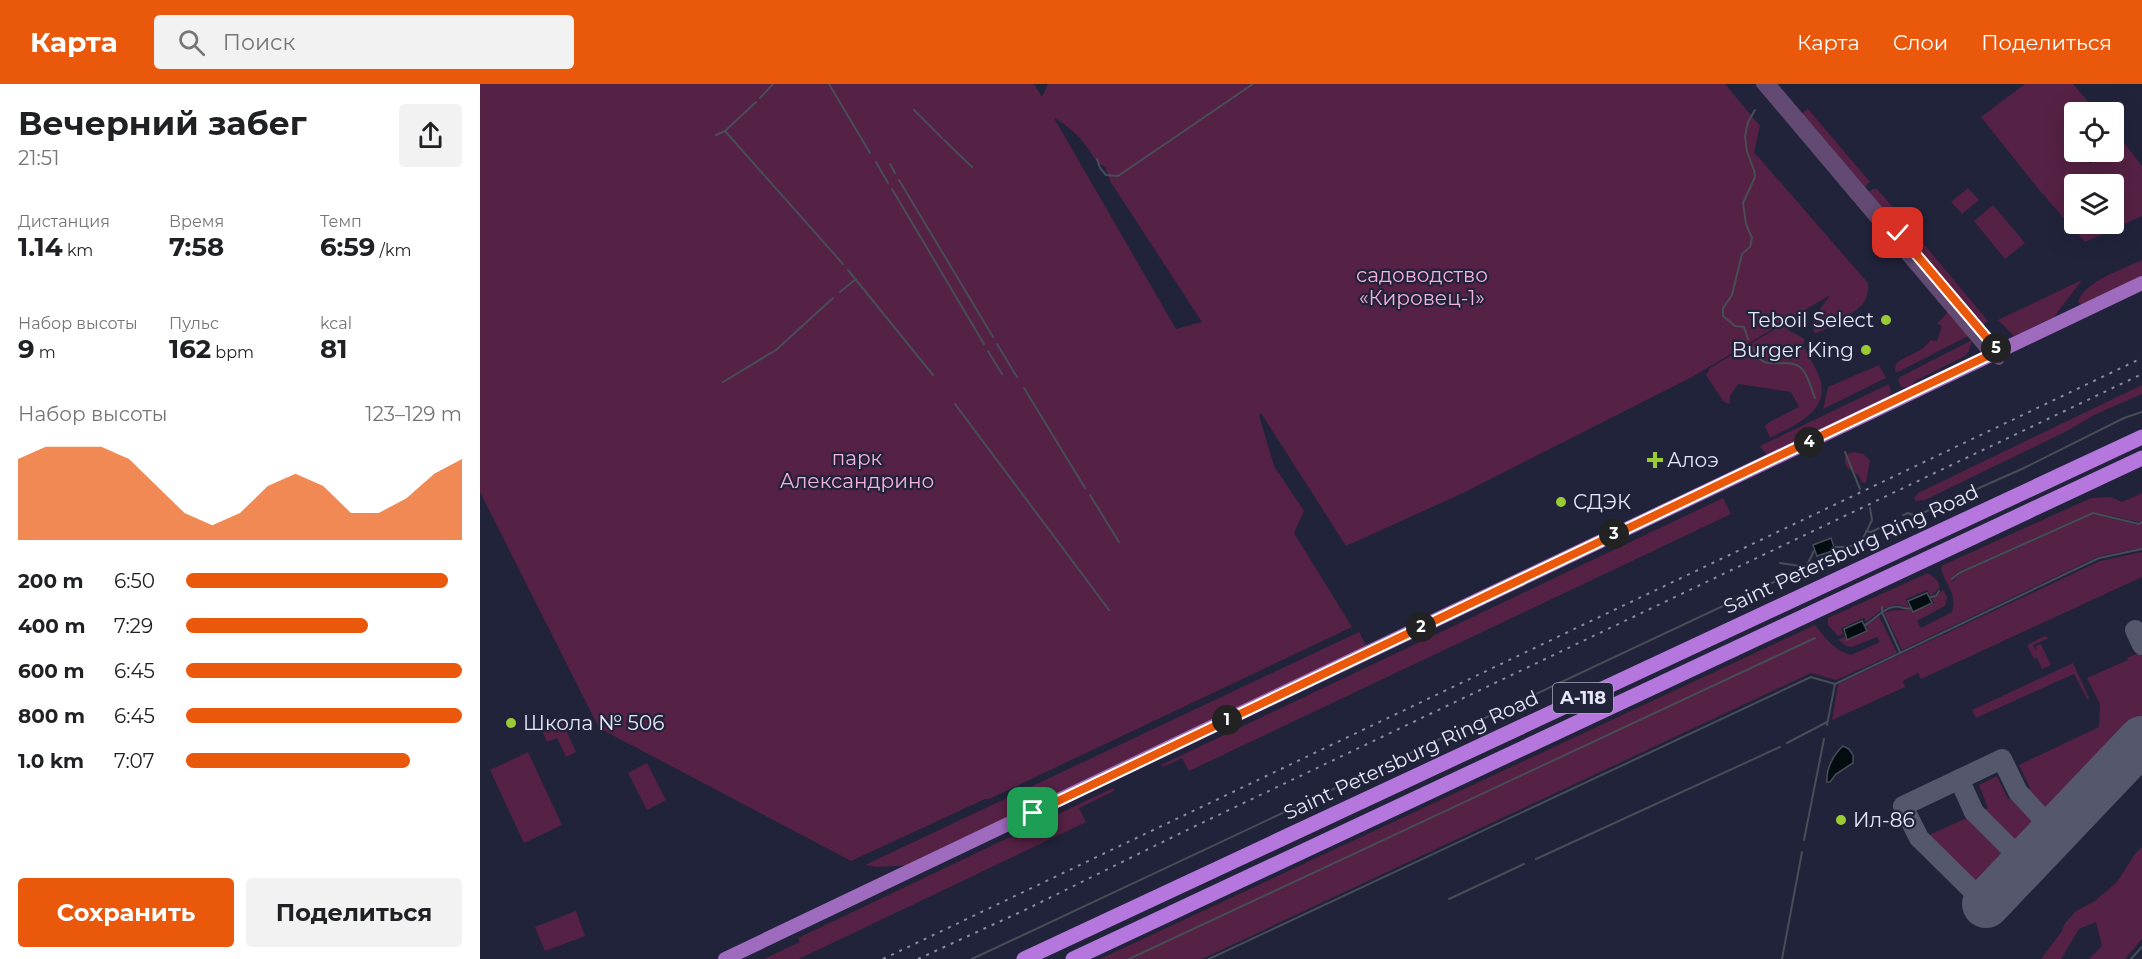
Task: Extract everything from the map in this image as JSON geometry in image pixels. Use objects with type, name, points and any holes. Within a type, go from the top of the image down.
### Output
[{"type":"highway","name":"Saint Petersburg Ring Road","points":[[1024,959],[2142,437]]},
{"type":"highway","name":"Saint Petersburg Ring Road","points":[[1073,959],[2142,458]]},
{"type":"main road","points":[[743,959],[2142,283]]},
{"type":"main road","points":[[725,959],[1996,355],[2142,291]]},
{"type":"street","points":[[1761,84],[1996,355]]},
{"type":"street","points":[[1771,84],[1996,355]]},
{"type":"green space","name":"парк Александрино","points":[[480,84],[1034,84],[1042,97],[1048,84],[1725,84],[1760,126],[1754,152],[1868,283],[1864,303],[1823,330],[1814,333],[1813,320],[1830,295],[1692,377],[1463,493],[1346,546],[1261,413],[1259,415],[1274,466],[1304,511],[1294,533],[1352,627],[989,799],[851,861],[599,728],[480,492]],"holes":[[[1054,118],[1077,135],[1095,159],[1105,167],[1110,181],[1202,322],[1176,329]]]},
{"type":"green space","points":[[2025,84],[2073,84],[2088,102],[2064,102],[2064,162],[2088,162],[2090,164],[2124,162],[2125,144],[2142,166],[2142,216],[2124,224],[2124,174],[2064,174],[2064,218],[1981,117]]},
{"type":"green space","points":[[1808,109],[1870,182],[1865,187],[1802,114]]},
{"type":"green space","points":[[1968,188],[1979,200],[1962,214],[1951,202]]},
{"type":"green space","points":[[1877,189],[1895,210],[1895,214],[1890,218],[1869,192]]},
{"type":"green space","points":[[1993,205],[2025,243],[2005,259],[1974,221]]},
{"type":"green space","points":[[1899,218],[1903,219],[1988,321],[1982,326],[1964,301],[1962,302],[1894,222]]},
{"type":"green space","points":[[2078,234],[2103,234],[2085,242]]},
{"type":"green space","points":[[2142,260],[2142,279],[2083,306],[2078,302],[2088,288],[2096,282]]},
{"type":"green space","points":[[2082,280],[2054,317],[2014,336],[1998,320]]},
{"type":"green space","points":[[1948,312],[1968,336],[1898,372],[1895,371],[1896,364],[1900,361],[1923,348],[1930,340],[1937,341],[1942,326],[1937,324]]},
{"type":"green space","points":[[1782,325],[1805,339],[1803,345],[1818,374],[1822,390],[1820,400],[1808,416],[1770,438],[1765,426],[1799,407],[1791,392],[1738,384],[1728,404],[1723,401],[1706,375],[1710,368]]},
{"type":"green space","points":[[1972,340],[1965,356],[1915,381],[1911,387],[1901,387],[1898,380],[1900,377]]},
{"type":"green space","points":[[1879,365],[1886,378],[1823,409],[1828,387]]},
{"type":"green space","points":[[1889,384],[1891,392],[1888,397],[1767,455],[1760,446]]},
{"type":"green space","points":[[2142,385],[2142,394],[2096,414],[2067,431],[1925,500],[1916,501],[1914,499],[1918,493]]},
{"type":"green space","points":[[1854,452],[1863,454],[1870,460],[1866,483],[1863,483],[1858,475],[1845,464],[1845,457]]},
{"type":"green space","points":[[2142,493],[2142,521],[2093,512],[1958,572],[1951,579],[1953,581],[1959,574],[2093,514],[2138,525],[2142,523],[2142,548],[2099,556],[1902,650],[1884,613],[1912,608],[1914,611],[1934,603],[1932,599],[1943,590],[1947,597],[1945,606],[1917,621],[1921,628],[1952,612],[1952,593],[1941,566],[2091,498],[2111,497],[2122,502]]},
{"type":"green space","points":[[1723,498],[1731,514],[1189,771],[1182,758],[1163,767],[1161,765]]},
{"type":"green space","points":[[2142,552],[2142,577],[1921,679],[1918,673],[1903,681],[1905,687],[1832,720],[1838,684],[2100,561]]},
{"type":"green space","points":[[1928,573],[1937,580],[1940,587],[1931,596],[1927,590],[1906,599],[1909,608],[1897,604],[1881,610],[1866,622],[1864,618],[1841,628],[1843,634],[1838,636],[1828,625],[1828,618]]},
{"type":"green space","points":[[1879,616],[1897,653],[1836,680],[1811,673],[1202,959],[1100,959],[1815,625],[1834,647],[1851,655],[1880,642],[1877,637],[1852,647],[1838,640],[1844,637],[1847,640],[1868,631],[1866,625]]},
{"type":"green space","points":[[1359,632],[1368,649],[916,865],[876,867],[865,865]]},
{"type":"green space","points":[[2045,636],[2049,638],[2033,645],[2036,651],[2036,646],[2041,644],[2051,665],[2042,669],[2027,645]]},
{"type":"green space","points":[[2140,652],[2142,656],[2142,722],[2054,814],[2045,815],[2023,792],[2030,788],[2019,765],[2099,727],[2100,704],[2087,678],[2128,660],[2127,658]]},
{"type":"green space","points":[[2073,663],[2089,698],[2087,699],[2074,674],[1976,718],[1972,710]]},
{"type":"green space","points":[[562,721],[576,752],[566,757],[557,738],[547,742],[542,731]]},
{"type":"green space","points":[[528,752],[562,825],[524,843],[490,770]]},
{"type":"green space","points":[[647,763],[666,800],[647,810],[628,773]]},
{"type":"green space","points":[[1997,776],[2008,799],[2015,796],[2038,821],[2039,830],[2024,846],[2016,846],[1980,811],[1988,808],[1979,785]]},
{"type":"green space","points":[[1113,788],[1114,791],[1079,808],[1086,822],[799,959],[764,959],[800,942],[798,938]]},
{"type":"green space","points":[[1971,816],[2008,853],[2008,862],[1984,887],[1975,887],[1925,837]]},
{"type":"green space","points":[[2142,847],[2142,939],[2125,959],[2089,959],[2102,946],[2096,922],[2079,929],[2061,959],[2041,959],[2062,931],[2065,923],[2076,911],[2095,901],[2117,882]]},
{"type":"green space","points":[[576,911],[585,936],[545,951],[535,927]]},
{"type":"shaded area","points":[[1831,538],[1835,550],[1817,556],[1813,545]]},
{"type":"shaded area","points":[[1927,593],[1932,603],[1913,612],[1908,601]]},
{"type":"shaded area","points":[[1862,621],[1867,631],[1847,640],[1844,629]]},
{"type":"shaded area","points":[[1843,746],[1853,755],[1853,763],[1827,782],[1831,762]]},
{"type":"waterway","points":[[760,98],[773,84]]},
{"type":"waterway","points":[[829,84],[870,153]]},
{"type":"waterway","points":[[1097,159],[1106,175],[1118,176],[1253,84]]},
{"type":"waterway","points":[[716,135],[725,131],[756,102]]},
{"type":"waterway","points":[[914,110],[942,138]]},
{"type":"waterway","points":[[1748,339],[1744,327],[1735,326],[1723,316],[1723,308],[1732,295],[1742,254],[1750,247],[1752,238],[1746,224],[1743,203],[1755,177],[1747,152],[1745,136],[1748,122],[1755,110]]},
{"type":"waterway","points":[[725,131],[843,264]]},
{"type":"waterway","points":[[944,140],[972,167]]},
{"type":"waterway","points":[[876,162],[888,183]]},
{"type":"waterway","points":[[890,164],[895,173]]},
{"type":"waterway","points":[[899,180],[993,337]]},
{"type":"waterway","points":[[892,189],[984,344]]},
{"type":"waterway","points":[[848,270],[933,375]]},
{"type":"waterway","points":[[840,292],[856,279]]},
{"type":"waterway","points":[[723,382],[776,350],[833,298]]},
{"type":"waterway","points":[[997,344],[1017,377]]},
{"type":"waterway","points":[[1751,346],[1763,361],[1790,363],[1800,367],[1807,377],[1815,398]]},
{"type":"waterway","points":[[988,351],[1002,374]]},
{"type":"waterway","points":[[1024,388],[1085,488]]},
{"type":"waterway","points":[[955,404],[1109,610]]},
{"type":"waterway","points":[[1903,515],[1908,513],[1916,516],[2024,468],[2124,418],[2142,412]]},
{"type":"waterway","points":[[1845,452],[1860,489]]},
{"type":"waterway","points":[[1090,495],[1119,542]]},
{"type":"waterway","points":[[1834,547],[1855,545],[1862,539],[1872,520],[1870,508]]},
{"type":"waterway","points":[[1952,579],[1959,573],[2093,513],[2139,524],[2142,522]]},
{"type":"waterway","points":[[1866,531],[1871,532],[1888,524]]},
{"type":"waterway","points":[[1209,959],[1811,677],[1835,684],[2099,558],[2142,549]]},
{"type":"waterway","points":[[972,959],[1806,567],[1814,551]]},
{"type":"waterway","points":[[1780,563],[1806,567]]},
{"type":"waterway","points":[[1931,597],[1936,596],[1939,591]]},
{"type":"waterway","points":[[1882,607],[1882,612],[1900,652]]},
{"type":"waterway","points":[[1865,625],[1888,608],[1911,608]]},
{"type":"waterway","points":[[1129,959],[1815,638]]},
{"type":"waterway","points":[[1827,725],[1835,684]]},
{"type":"waterway","points":[[1787,743],[1827,722]]},
{"type":"waterway","points":[[1804,840],[1824,739]]},
{"type":"waterway","points":[[1536,859],[1780,747]]},
{"type":"waterway","points":[[1782,959],[1802,852]]},
{"type":"waterway","points":[[1449,899],[1524,864]]},
{"type":"waterway","points":[[2131,959],[2142,947]]},
{"type":"taxiway","points":[[2135,630],[2142,645]]},
{"type":"taxiway","points":[[1986,904],[1919,838],[1903,806],[2002,759],[2018,792],[2055,832]]},
{"type":"taxiway","points":[[1959,779],[1974,812],[2025,863]]},
{"type":"runway","points":[[1986,904],[2142,740]]},
{"type":"railway","points":[[883,959],[2142,358]]},
{"type":"railway","points":[[918,959],[1027,909],[1185,831],[2142,374]]},
{"type":"place","name":"Teboil Select","points":[[1886,320]]},
{"type":"place","name":"Burger King","points":[[1866,350]]},
{"type":"place","name":"Алоэ","points":[[1655,460]]},
{"type":"place","name":"СДЭК","points":[[1561,502]]},
{"type":"place","name":"Школа № 506","points":[[511,723]]},
{"type":"place","name":"Ил-86","points":[[1841,820]]},
{"type":"route","points":[[1033,813],[1998,351],[1898,233]]},
{"type":"park label","name":"садоводство «Кировец-1»","points":[[1422,286]]}]
